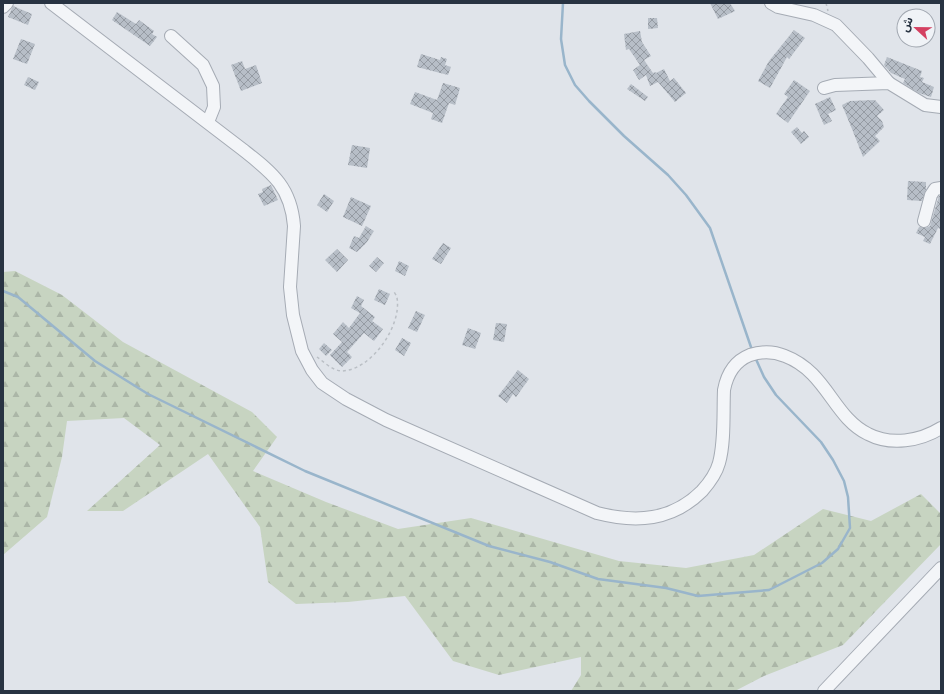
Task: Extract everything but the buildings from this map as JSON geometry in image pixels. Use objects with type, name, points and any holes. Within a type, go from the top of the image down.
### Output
[{"type":"street","points":[[3,7],[7,3]]},
{"type":"street","points":[[51,3],[208,122],[263,166],[281,184],[293,216],[294,226],[290,287],[293,315],[302,351],[316,377],[332,390],[386,420],[555,495],[597,512],[612,517],[640,519],[659,516],[678,509],[710,482],[716,472],[722,451],[724,390],[726,380],[736,363],[757,353],[778,353],[796,360],[821,383],[848,419],[869,435],[890,440],[917,439],[928,436],[941,428]]},
{"type":"street","points":[[771,3],[778,7],[814,15],[836,25],[889,83],[926,105],[941,106]]},
{"type":"street","points":[[171,36],[203,64],[213,86],[214,107],[208,122]]},
{"type":"street","points":[[824,88],[835,85],[889,83]]},
{"type":"street","points":[[924,221],[931,195],[935,189],[941,188]]},
{"type":"street","points":[[824,691],[941,568]]},
{"type":"path","points":[[313,354],[332,368],[342,371],[361,364],[376,353],[385,342],[392,329],[397,312],[397,298],[393,290]]},
{"type":"green space","points":[[15,271],[62,295],[123,342],[252,412],[277,437],[253,471],[326,502],[398,529],[471,518],[619,561],[686,568],[754,555],[823,509],[871,521],[921,494],[941,514],[941,544],[843,645],[764,676],[735,691],[571,691],[581,675],[581,657],[499,675],[453,661],[405,596],[348,602],[296,604],[268,582],[260,527],[208,454],[123,511],[87,511],[160,445],[124,418],[67,421],[62,457],[47,517],[3,555],[3,272]]},
{"type":"waterway","points":[[563,3],[561,39],[565,65],[575,85],[624,136],[668,175],[686,195],[710,228],[752,350]]},
{"type":"waterway","points":[[3,291],[18,297],[95,361],[148,394],[305,471],[489,546],[550,562],[598,579],[666,588],[698,596],[769,590],[822,563],[838,549],[850,528],[848,497],[844,481],[833,460],[821,442],[776,395],[764,377],[755,357]]}]
